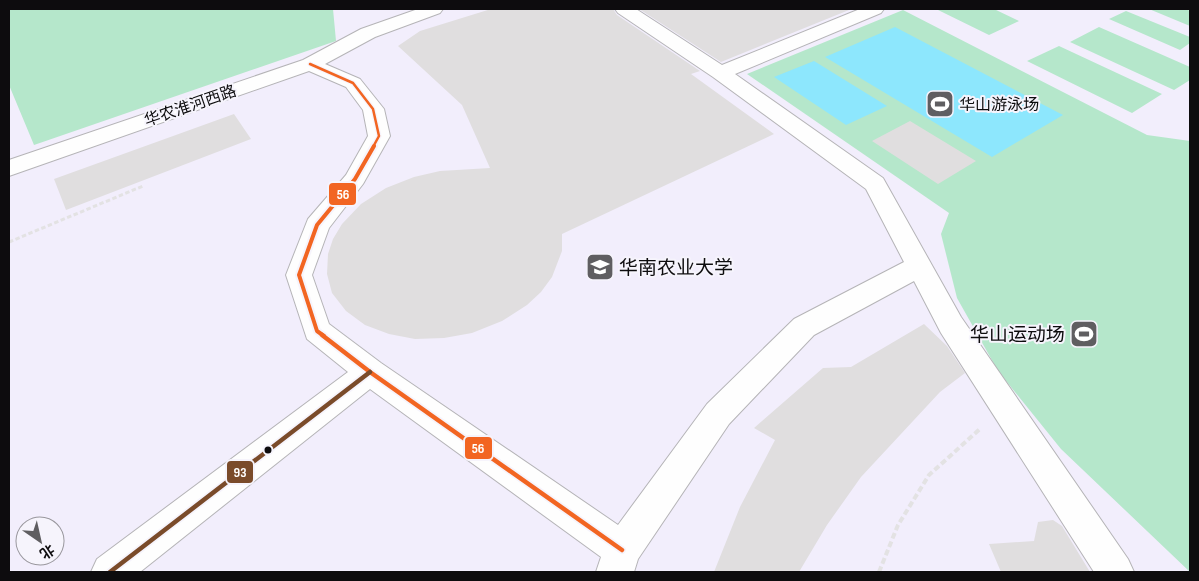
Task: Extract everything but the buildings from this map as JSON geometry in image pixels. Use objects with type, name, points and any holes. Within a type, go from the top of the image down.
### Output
[{"type":"street","name":"华农淮河西路","points":[[9,168],[310,64],[368,33],[434,9]]},
{"type":"street","points":[[624,9],[720,73],[875,184],[951,325],[1115,572]]},
{"type":"street","points":[[720,73],[875,9]]},
{"type":"street","points":[[368,33],[357,69],[373,109],[379,136],[355,179],[318,225],[299,275],[317,331],[618,561],[718,414],[804,327],[920,265]]},
{"type":"street","points":[[310,64],[357,69]]},
{"type":"street","points":[[110,572],[370,372]]},
{"type":"path","points":[[9,242],[143,186]]},
{"type":"path","points":[[879,572],[898,525],[929,475],[1006,406]]},
{"type":"shaded area","name":"华南农业大学","points":[[9,9],[1190,9],[1190,572],[9,572]]},
{"type":"green space","points":[[9,9],[333,9],[336,41],[34,145],[9,85]]},
{"type":"green space","points":[[936,9],[994,9],[1019,21],[989,35]]},
{"type":"green space","points":[[1149,9],[1186,9],[1190,11],[1190,26]]},
{"type":"green space","name":"华山运动场","points":[[903,10],[1147,135],[1190,141],[1190,572],[1061,449],[998,371],[957,298],[941,234],[949,213],[747,74]]},
{"type":"green space","points":[[1126,11],[1190,37],[1190,43],[1180,50],[1109,19]]},
{"type":"green space","points":[[1099,27],[1190,67],[1190,80],[1174,90],[1070,42]]},
{"type":"green space","points":[[1059,46],[1162,94],[1132,113],[1027,61]]},
{"type":"water","points":[[895,27],[1063,115],[992,157],[825,57]]},
{"type":"water","points":[[814,61],[887,106],[846,125],[774,77]]},
{"type":"transit line","name":"56","points":[[310,64],[353,83],[373,109],[379,136],[355,179],[317,225],[299,275],[317,331],[370,372],[622,550]]},
{"type":"transit line","name":"93","points":[[110,572],[370,372]]},
{"type":"place","name":"华山游泳场","points":[[940,104]]},
{"type":"place","name":"华南农业大学","points":[[600,267]]},
{"type":"place","name":"华山运动场","points":[[1084,334]]}]
